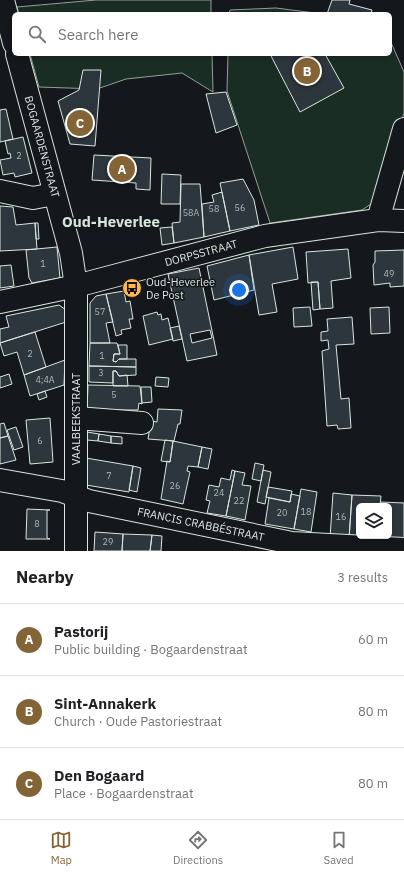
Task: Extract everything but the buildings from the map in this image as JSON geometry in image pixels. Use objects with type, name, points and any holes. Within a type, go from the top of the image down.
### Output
[{"type":"street","points":[[3,0],[12,35]]},
{"type":"street","name":"BOGAARDENSTRAAT","points":[[18,56],[71,254],[76,286]]},
{"type":"street","points":[[371,221],[404,129]]},
{"type":"street","points":[[0,191],[33,198],[54,194]]},
{"type":"street","name":"DORPSSTRAAT","points":[[0,302],[76,286],[265,236],[371,221],[404,221]]},
{"type":"street","name":"VAALBEEKSTRAAT","points":[[76,286],[76,418],[69,494],[76,551]]},
{"type":"street","points":[[76,418],[142,423]]},
{"type":"street","name":"FRANCIS CRABBÉSTRAAT","points":[[0,480],[69,494],[89,501],[292,543],[404,549]]},
{"type":"green space","points":[[96,0],[211,0],[211,12],[18,12],[17,7]]},
{"type":"green space","points":[[276,8],[307,12],[230,12],[230,10]]},
{"type":"green space","points":[[392,45],[404,72],[404,113],[377,200],[362,210],[270,223],[227,91],[228,56],[392,56]]},
{"type":"green space","points":[[31,56],[212,56],[213,92],[182,73],[126,79],[97,89],[39,87]]},
{"type":"place","name":"Sint-Annakerk","points":[[307,71]]},
{"type":"place","name":"Den Bogaard","points":[[80,123]]},
{"type":"place","name":"Pastorij","points":[[122,169]]},
{"type":"place","name":"Oud-Heverlee De Post","points":[[132,288]]},
{"type":"district","name":"Oud-Heverlee","points":[[111,222]]}]
